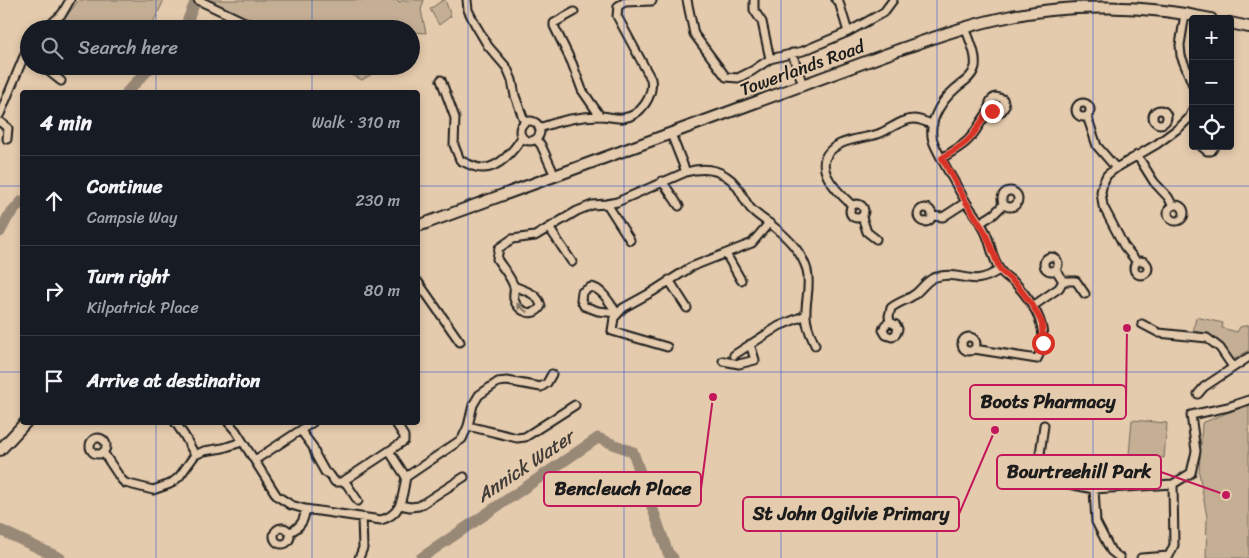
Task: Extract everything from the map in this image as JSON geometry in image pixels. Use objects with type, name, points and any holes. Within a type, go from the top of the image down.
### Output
[{"type":"street","points":[[55,20],[62,14],[70,0]]},
{"type":"street","points":[[198,0],[241,20]]},
{"type":"street","points":[[467,0],[468,10],[475,24],[488,46],[507,68],[525,123]]},
{"type":"street","points":[[687,0],[694,34],[726,77],[738,78],[770,58],[792,54],[848,32],[884,12],[892,0]]},
{"type":"street","points":[[754,0],[754,10],[762,22],[770,58]]},
{"type":"street","points":[[836,0],[839,2],[848,32]]},
{"type":"street","points":[[539,128],[565,120],[600,116],[624,118],[637,113],[646,102],[652,89],[651,79],[617,16],[618,6],[625,2],[652,1]]},
{"type":"street","name":"Towerlands Road","points":[[420,225],[901,48],[965,27],[1008,16],[1106,4],[1132,9],[1189,15]]},
{"type":"street","points":[[574,12],[557,20],[554,26],[572,63],[582,90],[600,116]]},
{"type":"street","points":[[1184,14],[1180,45],[1181,56],[1189,75]]},
{"type":"street","points":[[1234,24],[1249,28]]},
{"type":"street","points":[[965,27],[975,58],[974,67],[968,79],[950,95],[937,113],[931,134],[966,202],[980,223],[1000,270],[1017,285],[1033,306],[1042,323],[1043,343],[1042,350],[1037,359],[974,349]]},
{"type":"street","points":[[792,54],[803,85]]},
{"type":"street","points":[[0,114],[20,70]]},
{"type":"street","points":[[53,75],[61,81]]},
{"type":"street","points":[[441,80],[454,118],[454,145],[460,160],[482,168],[489,167],[500,162],[516,147],[522,137],[520,129],[525,123],[534,122],[539,128],[540,133],[536,139],[529,141],[522,137]]},
{"type":"street","points":[[942,158],[966,142],[974,134],[981,119],[991,109]]},
{"type":"street","points":[[1087,116],[1098,146],[1116,168]]},
{"type":"street","points":[[876,239],[867,232],[862,217],[863,206],[857,203],[852,205],[827,179],[825,162],[828,155],[841,143],[877,134],[905,120],[915,119],[933,124]]},
{"type":"street","points":[[0,122],[8,128],[7,139]]},
{"type":"street","points":[[1165,122],[1172,133]]},
{"type":"street","points":[[1137,262],[1124,246],[1103,206],[1101,192],[1103,183],[1107,176],[1116,168],[1189,122]]},
{"type":"street","points":[[671,134],[686,172]]},
{"type":"street","points":[[536,139],[541,145],[555,176]]},
{"type":"street","points":[[1137,155],[1154,182],[1168,197],[1173,206]]},
{"type":"street","points":[[514,286],[497,259],[499,248],[512,240],[535,236],[550,229],[577,211],[592,205],[617,202],[686,172],[698,169],[710,170],[727,176],[740,190],[753,211],[790,241],[800,254],[808,280],[806,323],[815,345]]},
{"type":"street","points":[[662,181],[679,206]]},
{"type":"street","points":[[932,216],[943,217],[966,202]]},
{"type":"street","points":[[608,204],[630,240]]},
{"type":"street","points":[[980,223],[994,214],[1004,204]]},
{"type":"street","points":[[667,347],[612,331],[614,318],[634,301],[691,267],[752,243],[769,223]]},
{"type":"street","points":[[550,229],[572,262]]},
{"type":"street","points":[[726,254],[741,280]]},
{"type":"street","points":[[890,322],[891,308],[913,296],[933,277],[956,275],[971,280],[982,279],[1000,270]]},
{"type":"street","points":[[1056,270],[1063,281]]},
{"type":"street","points":[[669,280],[687,308]]},
{"type":"street","points":[[1033,306],[1059,288],[1063,281]]},
{"type":"street","points":[[1063,281],[1076,281],[1085,294]]},
{"type":"street","points":[[420,285],[460,342]]},
{"type":"street","points":[[591,287],[597,288],[618,313],[587,308],[582,303],[582,292],[591,287]]},
{"type":"street","points":[[734,354],[778,326],[806,315]]},
{"type":"street","points":[[1142,324],[1159,332],[1207,338],[1220,348],[1233,367]]},
{"type":"street","points":[[723,361],[739,364],[756,360],[750,344]]},
{"type":"street","points":[[1198,394],[1224,372],[1249,357]]},
{"type":"street","points":[[230,425],[277,496],[292,505],[305,509],[381,520],[389,518],[396,512],[400,505],[406,477],[462,439],[479,394],[498,382],[507,381],[541,387],[547,383],[552,374]]},
{"type":"street","points":[[1044,425],[1040,454],[1046,469],[1063,483],[1094,489],[1173,484],[1191,473],[1196,451],[1191,415],[1228,407],[1249,400]]},
{"type":"street","points":[[468,426],[517,438],[525,437],[575,405]]},
{"type":"street","points":[[0,450],[23,425]]},
{"type":"street","points":[[176,425],[195,455]]},
{"type":"street","points":[[255,460],[308,425]]},
{"type":"street","points":[[301,430],[313,447],[325,472],[336,482],[360,470],[404,441],[404,436],[397,425]]},
{"type":"street","points":[[103,452],[125,483],[153,490],[170,484],[179,477],[195,455],[242,442]]},
{"type":"street","points":[[389,451],[406,477]]},
{"type":"street","points":[[400,505],[419,506],[464,477]]},
{"type":"street","points":[[341,481],[358,501]]},
{"type":"street","points":[[1141,558],[1169,556],[1174,546],[1173,484]]},
{"type":"street","points":[[1094,489],[1096,522],[1111,551],[1120,558]]},
{"type":"street","points":[[289,533],[299,528],[304,521],[305,509]]},
{"type":"street","points":[[360,558],[363,548],[362,518]]},
{"type":"shaded area","points":[[79,0],[164,0],[154,20],[64,19]]},
{"type":"shaded area","points":[[207,0],[398,0],[399,2],[404,0],[424,0],[421,10],[426,33],[420,33],[420,20],[245,20]]},
{"type":"shaded area","points":[[445,0],[451,16],[439,25],[430,9]]},
{"type":"shaded area","points":[[352,75],[370,75],[362,80]]},
{"type":"shaded area","points":[[1196,317],[1223,323],[1222,328],[1237,332],[1240,327],[1249,325],[1249,350],[1232,359],[1212,338],[1193,333]]},
{"type":"shaded area","points":[[1249,404],[1249,558],[1206,558],[1207,517],[1199,473],[1202,423]]},
{"type":"shaded area","points":[[1132,420],[1167,423],[1164,458],[1129,455]]},
{"type":"waterway","name":"Annick Water","points":[[188,20],[196,0]]},
{"type":"waterway","name":"Annick Water","points":[[129,90],[143,75]]},
{"type":"waterway","name":"Annick Water","points":[[0,232],[8,217],[20,203]]},
{"type":"waterway","name":"Annick Water","points":[[421,558],[598,438],[633,452],[668,553],[673,558]]},
{"type":"waterway","name":"Annick Water","points":[[0,530],[60,558]]},
{"type":"place","name":"Boots Pharmacy","points":[[1127,328]]},
{"type":"place","name":"Bencleuch Place","points":[[713,397]]},
{"type":"place","name":"St John Ogilvie Primary","points":[[995,430]]},
{"type":"place","name":"Bourtreehill Park","points":[[1226,495]]},
{"type":"route","points":[[992,111],[991,109],[981,119],[974,134],[966,142],[942,158],[985,232],[1000,270],[1017,285],[1033,306],[1042,323],[1043,343]]}]
